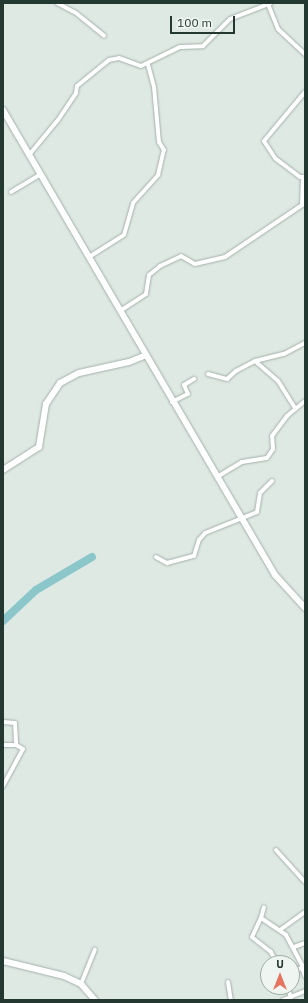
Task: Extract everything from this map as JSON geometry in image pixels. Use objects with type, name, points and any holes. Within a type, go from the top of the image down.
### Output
[{"type":"street","points":[[57,3],[76,13],[104,36]]},
{"type":"street","points":[[29,155],[58,120],[76,93],[77,86],[109,60],[119,58],[134,66],[148,65],[180,47],[205,45],[230,19],[270,4],[278,29],[305,54]]},
{"type":"street","points":[[89,257],[124,235],[133,203],[158,175],[164,150],[159,140],[154,87],[148,65]]},
{"type":"street","points":[[120,311],[146,294],[149,275],[160,266],[181,256],[195,264],[225,257],[302,205],[304,177],[275,158],[264,141],[305,92]]},
{"type":"street","points":[[4,114],[41,174],[146,354],[172,402],[275,575],[305,608]]},
{"type":"street","points":[[11,192],[41,174]]},
{"type":"street","points":[[208,374],[227,379],[236,371],[255,361],[284,354],[305,343]]},
{"type":"street","points":[[3,470],[39,447],[46,404],[60,384],[79,373],[129,362],[146,354]]},
{"type":"street","points":[[255,361],[278,382],[295,408]]},
{"type":"street","points":[[172,402],[188,394],[185,384],[194,380]]},
{"type":"street","points":[[218,477],[242,462],[268,458],[273,449],[272,436],[295,408],[305,401]]},
{"type":"street","points":[[156,558],[167,563],[194,556],[199,540],[205,533],[257,512],[260,493],[272,481]]},
{"type":"street","points":[[3,722],[15,723],[16,744]]},
{"type":"street","points":[[3,745],[16,744],[22,749],[3,787]]},
{"type":"street","points":[[276,850],[305,882]]},
{"type":"street","points":[[264,907],[261,918],[252,937],[273,955]]},
{"type":"street","points":[[280,930],[305,912]]},
{"type":"street","points":[[261,918],[280,930],[294,947],[303,967],[305,976]]},
{"type":"street","points":[[294,947],[305,942]]},
{"type":"street","points":[[81,984],[95,950]]},
{"type":"street","points":[[3,961],[64,976],[81,984],[96,1000]]},
{"type":"street","points":[[228,982],[230,1000]]},
{"type":"street","points":[[283,1000],[305,991]]},
{"type":"waterway","points":[[3,621],[36,590],[92,557]]}]
